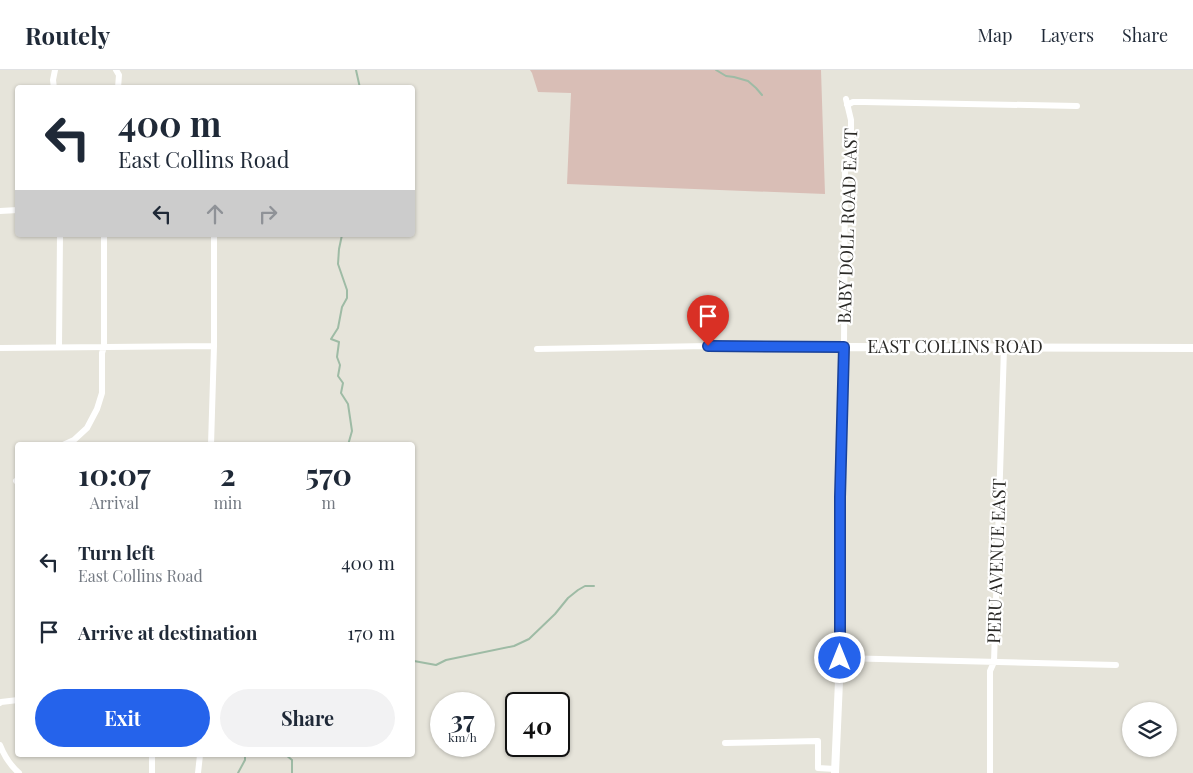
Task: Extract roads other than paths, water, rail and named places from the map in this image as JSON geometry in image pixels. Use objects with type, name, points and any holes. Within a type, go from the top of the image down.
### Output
[{"type":"street","points":[[54,85],[55,70]]},
{"type":"street","points":[[116,70],[119,75],[118,85]]},
{"type":"street","name":"BABY DOLL ROAD EAST","points":[[835,771],[840,658],[840,497],[844,347],[845,166],[851,148],[851,120],[847,102],[1077,106]]},
{"type":"street","points":[[0,211],[15,210]]},
{"type":"street","points":[[59,348],[60,237]]},
{"type":"street","points":[[70,442],[87,428],[102,393],[104,237]]},
{"type":"street","points":[[211,442],[214,346],[214,237]]},
{"type":"street","points":[[0,348],[214,346]]},
{"type":"street","name":"EAST COLLINS ROAD","points":[[537,349],[708,346],[1193,348]]},
{"type":"street","name":"PERU AVENUE EAST","points":[[990,773],[990,671],[994,662],[1004,348]]},
{"type":"street","points":[[840,658],[1116,665]]},
{"type":"street","points":[[0,703],[15,700]]},
{"type":"street","points":[[725,743],[818,741],[818,768],[835,771]]},
{"type":"street","points":[[0,745],[14,769],[19,773]]},
{"type":"street","points":[[152,757],[152,773]]},
{"type":"street","points":[[198,773],[200,757]]},
{"type":"waterway","points":[[356,70],[359,85]]},
{"type":"waterway","points":[[716,70],[726,76],[748,81],[762,95]]},
{"type":"waterway","points":[[342,237],[338,264],[347,290],[347,298],[342,307],[338,328],[331,339],[339,342],[337,357],[340,365],[338,376],[343,383],[341,393],[348,404],[352,431],[349,442]]},
{"type":"waterway","points":[[415,662],[436,665],[446,660],[514,646],[529,639],[578,590],[585,586],[594,586]]},
{"type":"waterway","points":[[238,773],[245,757]]},
{"type":"waterway","points":[[288,757],[292,760],[292,773]]}]
